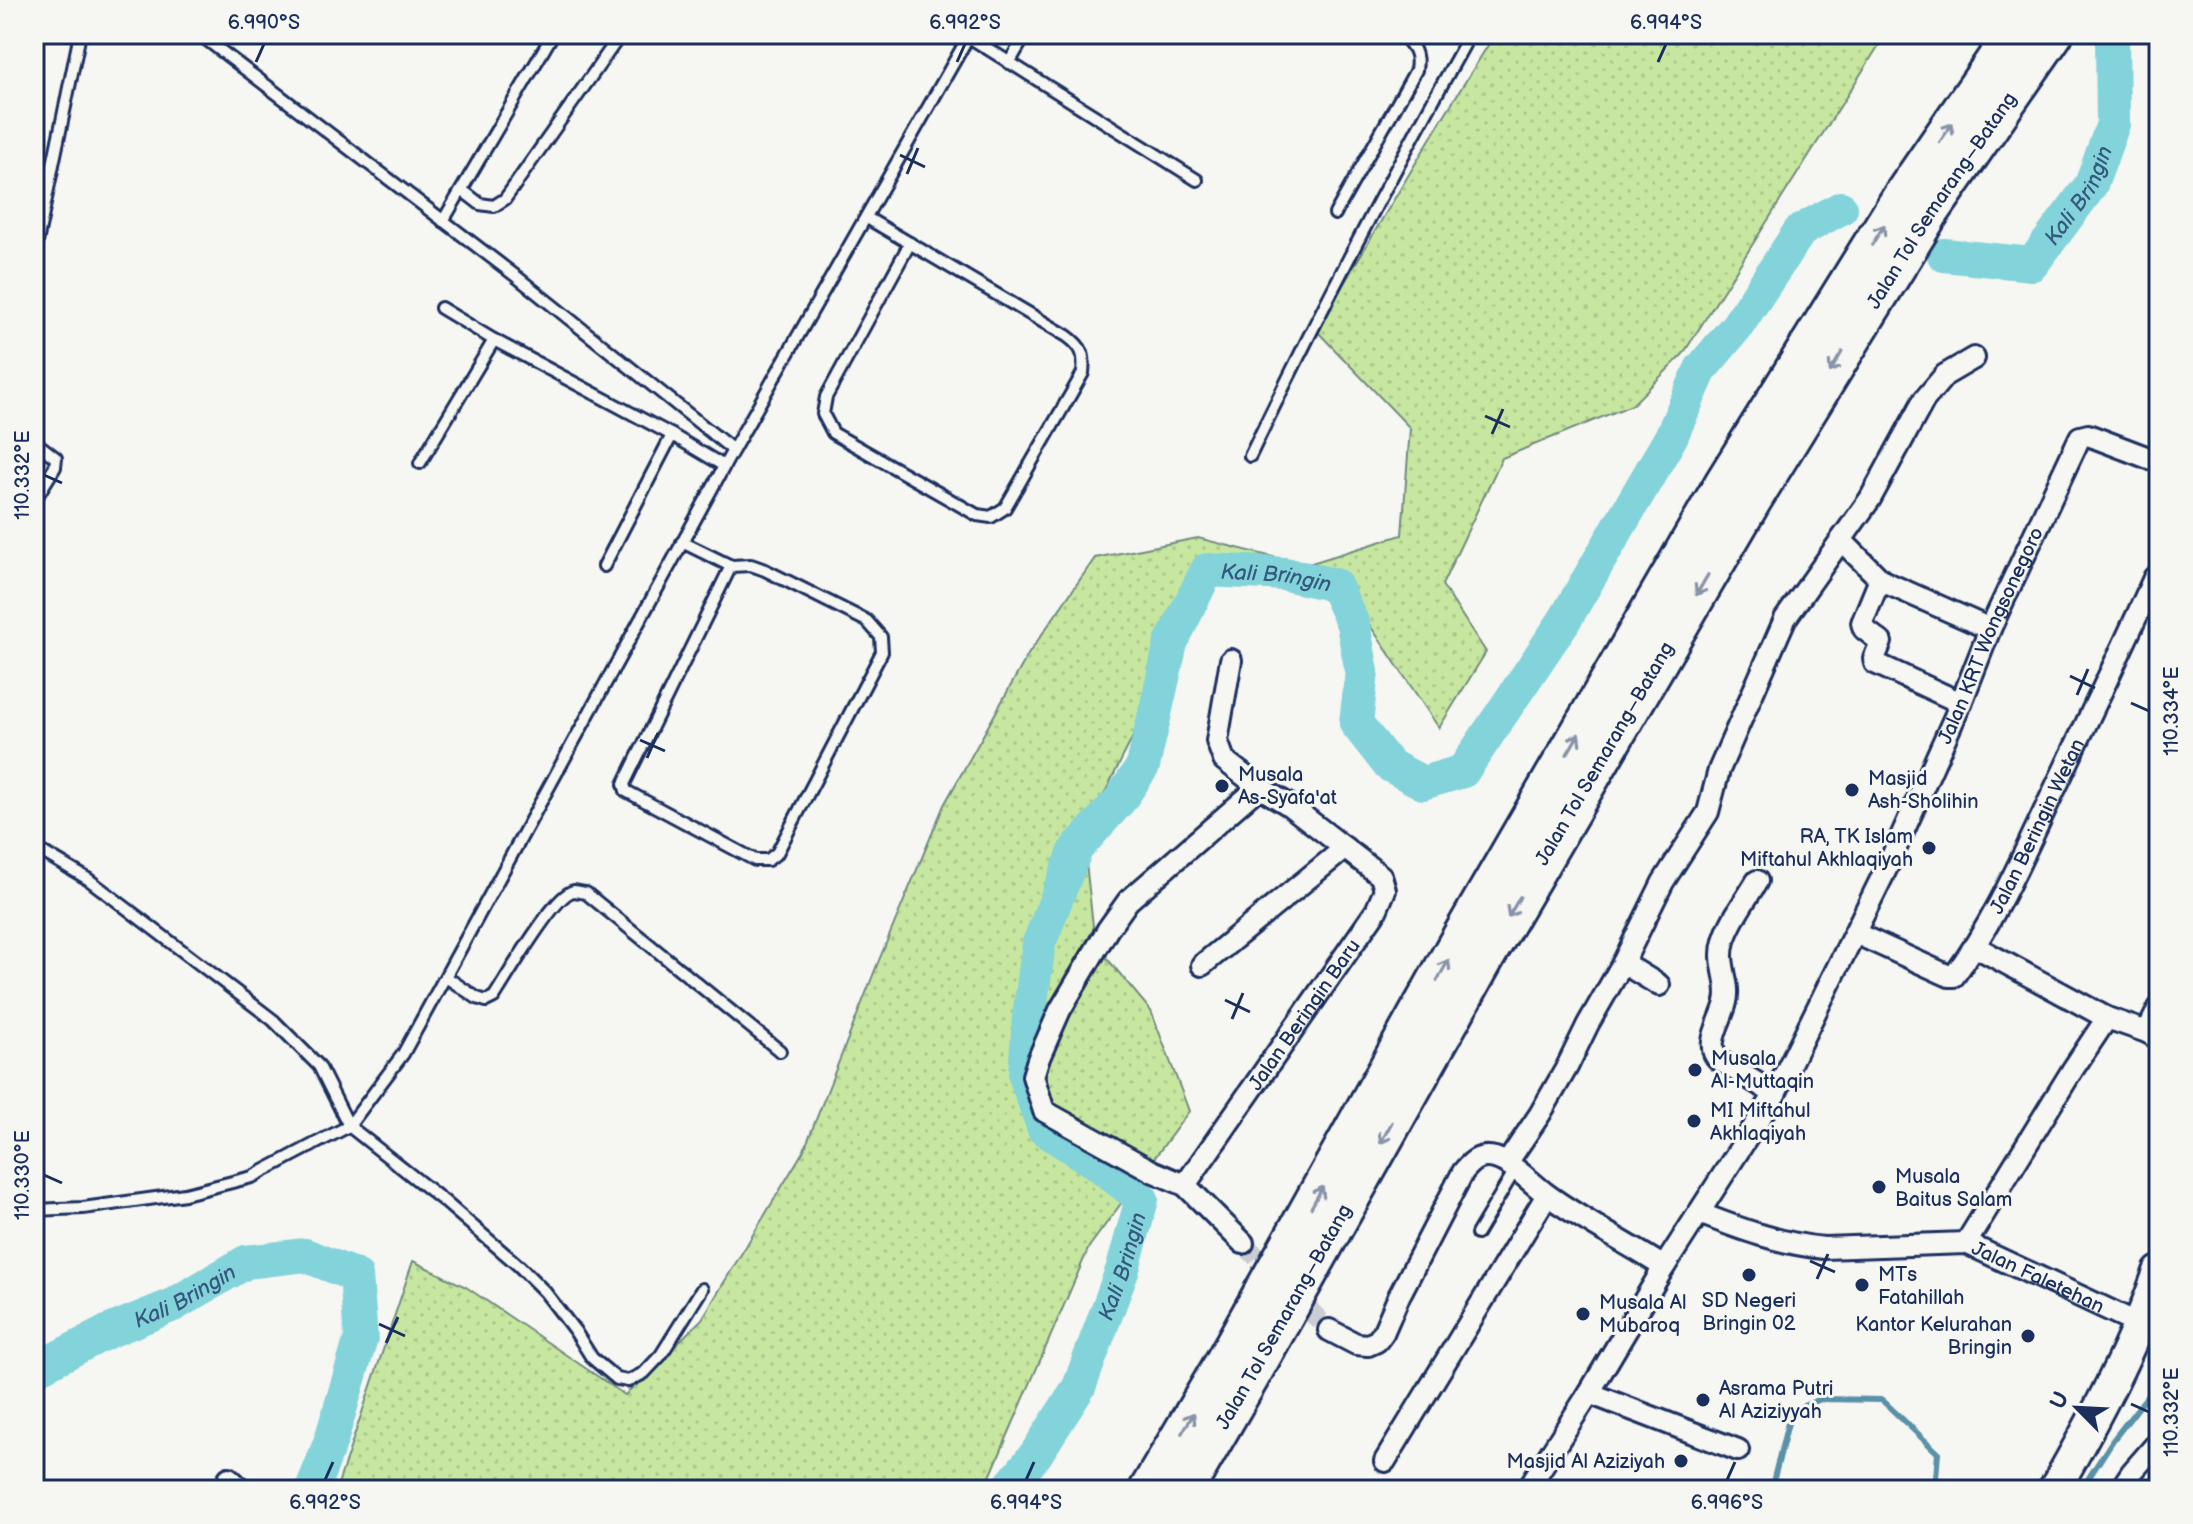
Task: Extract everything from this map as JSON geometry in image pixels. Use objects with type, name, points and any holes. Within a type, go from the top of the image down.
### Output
[{"type":"highway","name":"Jalan Tol Semarang–Batang","points":[[1149,1490],[1223,1365],[1456,947],[1725,482],[1865,284],[1916,205],[2014,34]]},
{"type":"highway","name":"Jalan Tol Semarang–Batang","points":[[1916,205],[2053,34]]},
{"type":"highway","name":"Jalan Tol Semarang–Batang","points":[[1184,1490],[1493,944],[1753,498],[1865,284]]},
{"type":"street","points":[[1511,1166],[1623,963],[1663,882],[1708,812],[1719,770],[1785,619],[1870,499],[1924,400],[1945,375],[1974,358]]},
{"type":"street","name":"Jalan KRT Wongsonegoro","points":[[1527,1490],[1775,1094],[1890,861],[1961,703],[1990,629],[2080,437],[2088,435],[2159,462]]},
{"type":"street","points":[[1841,540],[1882,581],[1990,629]]},
{"type":"street","name":"Jalan Beringin Wetan","points":[[1855,933],[1952,977],[1976,947],[2125,644],[2154,578],[2159,577]]},
{"type":"street","points":[[1882,581],[1862,623],[1864,629],[1881,641],[1875,663],[1961,703]]},
{"type":"street","name":"Jalan Beringin Baru","points":[[1185,1185],[1376,911],[1385,890],[1381,876],[1289,805],[1224,760],[1217,741],[1231,660]]},
{"type":"street","points":[[1243,1243],[1185,1185],[1152,1171],[1044,1111],[1033,1076],[1077,977],[1128,901],[1259,787]]},
{"type":"street","points":[[1202,965],[1345,848]]},
{"type":"street","points":[[1757,881],[1726,935],[1721,961],[1727,997],[1711,1045],[1719,1060],[1775,1094]]},
{"type":"street","points":[[1976,947],[2107,1018],[2153,1036],[2159,1008]]},
{"type":"street","points":[[1623,963],[1659,985]]},
{"type":"street","points":[[1966,1243],[2107,1018]]},
{"type":"street","points":[[1329,1330],[1356,1344],[1368,1345],[1377,1341],[1463,1172],[1480,1157],[1492,1157],[1511,1166],[1547,1195],[1664,1267]]},
{"type":"street","points":[[1385,1461],[1547,1195]]},
{"type":"street","name":"Jalan Faletehan","points":[[1699,1213],[1803,1246],[1966,1243],[2149,1312]]},
{"type":"street","points":[[2054,1490],[2149,1312],[2159,1272]]},
{"type":"street","points":[[1589,1393],[1738,1450]]},
{"type":"street","points":[[2123,1489],[2159,1441]]},
{"type":"lane","points":[[34,257],[80,34]]},
{"type":"lane","points":[[199,34],[517,277],[733,450]]},
{"type":"lane","points":[[443,221],[553,34]]},
{"type":"lane","points":[[462,190],[480,204],[494,206],[505,199],[621,34]]},
{"type":"lane","points":[[1009,63],[1026,34]]},
{"type":"lane","points":[[1335,214],[1416,70],[1418,60],[1415,48],[1402,34]]},
{"type":"lane","points":[[1250,456],[1332,289],[1464,45],[1458,34]]},
{"type":"lane","points":[[34,1210],[83,1208],[185,1194],[252,1177],[349,1126],[403,1054],[724,466],[969,36],[1197,180]]},
{"type":"lane","points":[[867,218],[910,243],[1067,336],[1077,344],[1085,358],[1083,373],[1005,508],[991,517],[977,515],[833,433],[823,414],[826,397],[910,243]]},
{"type":"lane","points":[[441,308],[724,466]]},
{"type":"lane","points":[[420,463],[494,340]]},
{"type":"lane","points":[[604,566],[672,435]]},
{"type":"lane","points":[[34,441],[56,458],[55,467],[34,501]]},
{"type":"lane","points":[[682,542],[731,566],[751,565],[765,570],[867,621],[881,637],[882,652],[777,853],[768,860],[755,860],[626,791],[624,784],[731,566]]},
{"type":"lane","points":[[34,847],[88,879],[273,1020],[319,1066],[349,1126],[519,1266],[545,1292],[592,1358],[617,1379],[628,1381],[644,1373],[661,1355],[702,1289]]},
{"type":"lane","points":[[446,977],[477,998],[486,1001],[494,997],[544,919],[564,895],[574,891],[586,893],[780,1051]]},
{"type":"lane","points":[[1477,1234],[1511,1166]]},
{"type":"green space","points":[[1495,34],[1886,34],[1683,354],[1632,405],[1502,458],[1442,585],[1486,652],[1439,728],[1365,618],[1299,588],[1222,585],[1203,591],[1176,624],[1143,717],[1083,836],[1095,944],[1151,1011],[1189,1111],[1089,1247],[983,1490],[336,1490],[413,1261],[466,1287],[625,1395],[702,1319],[804,1150],[944,805],[1029,653],[1095,558],[1198,538],[1305,565],[1402,535],[1410,428],[1316,330]]},
{"type":"waterway","name":"Kali Bringin","points":[[1944,255],[2032,264],[2091,185],[2113,124],[2112,34]]},
{"type":"waterway","name":"Kali Bringin","points":[[1007,1490],[1036,1454],[1079,1387],[1123,1268],[1142,1199],[1099,1165],[1044,1129],[1025,1076],[1039,943],[1076,849],[1120,800],[1143,766],[1171,643],[1207,570],[1285,574],[1335,585],[1353,624],[1362,672],[1356,723],[1389,765],[1423,783],[1463,771],[1564,621],[1671,437],[1701,369],[1737,326],[1800,231],[1841,208]]},
{"type":"waterway","name":"Kali Bringin","points":[[34,1370],[107,1332],[173,1305],[246,1262],[305,1255],[356,1276],[361,1338],[331,1440],[312,1490]]},
{"type":"waterway","points":[[2081,1490],[2113,1440],[2159,1381]]},
{"type":"waterway","points":[[1771,1490],[1791,1411],[1821,1399],[1882,1400],[1938,1453],[1935,1490]]},
{"type":"tunnel","points":[[1243,1243],[1329,1330]]},
{"type":"place","name":"Musala As-Syafa'at","points":[[1222,786]]},
{"type":"place","name":"Masjid Ash-Sholihin","points":[[1852,790]]},
{"type":"place","name":"RA, TK Islam Miftahul Akhlaqiyah","points":[[1929,848]]},
{"type":"place","name":"Musala Al-Muttaqin","points":[[1695,1070]]},
{"type":"place","name":"MI Miftahul Akhlaqiyah","points":[[1694,1121]]},
{"type":"place","name":"Musala Baitus Salam","points":[[1879,1187]]},
{"type":"place","name":"SD Negeri Bringin 02","points":[[1749,1275]]},
{"type":"place","name":"MTs Fatahillah","points":[[1862,1285]]},
{"type":"place","name":"Musala Al Mubaroq","points":[[1583,1314]]},
{"type":"place","name":"Kantor Kelurahan Bringin","points":[[2028,1336]]},
{"type":"place","name":"Asrama Putri Al Aziziyyah","points":[[1703,1400]]},
{"type":"place","name":"Masjid Al Aziziyah","points":[[1681,1461]]}]
